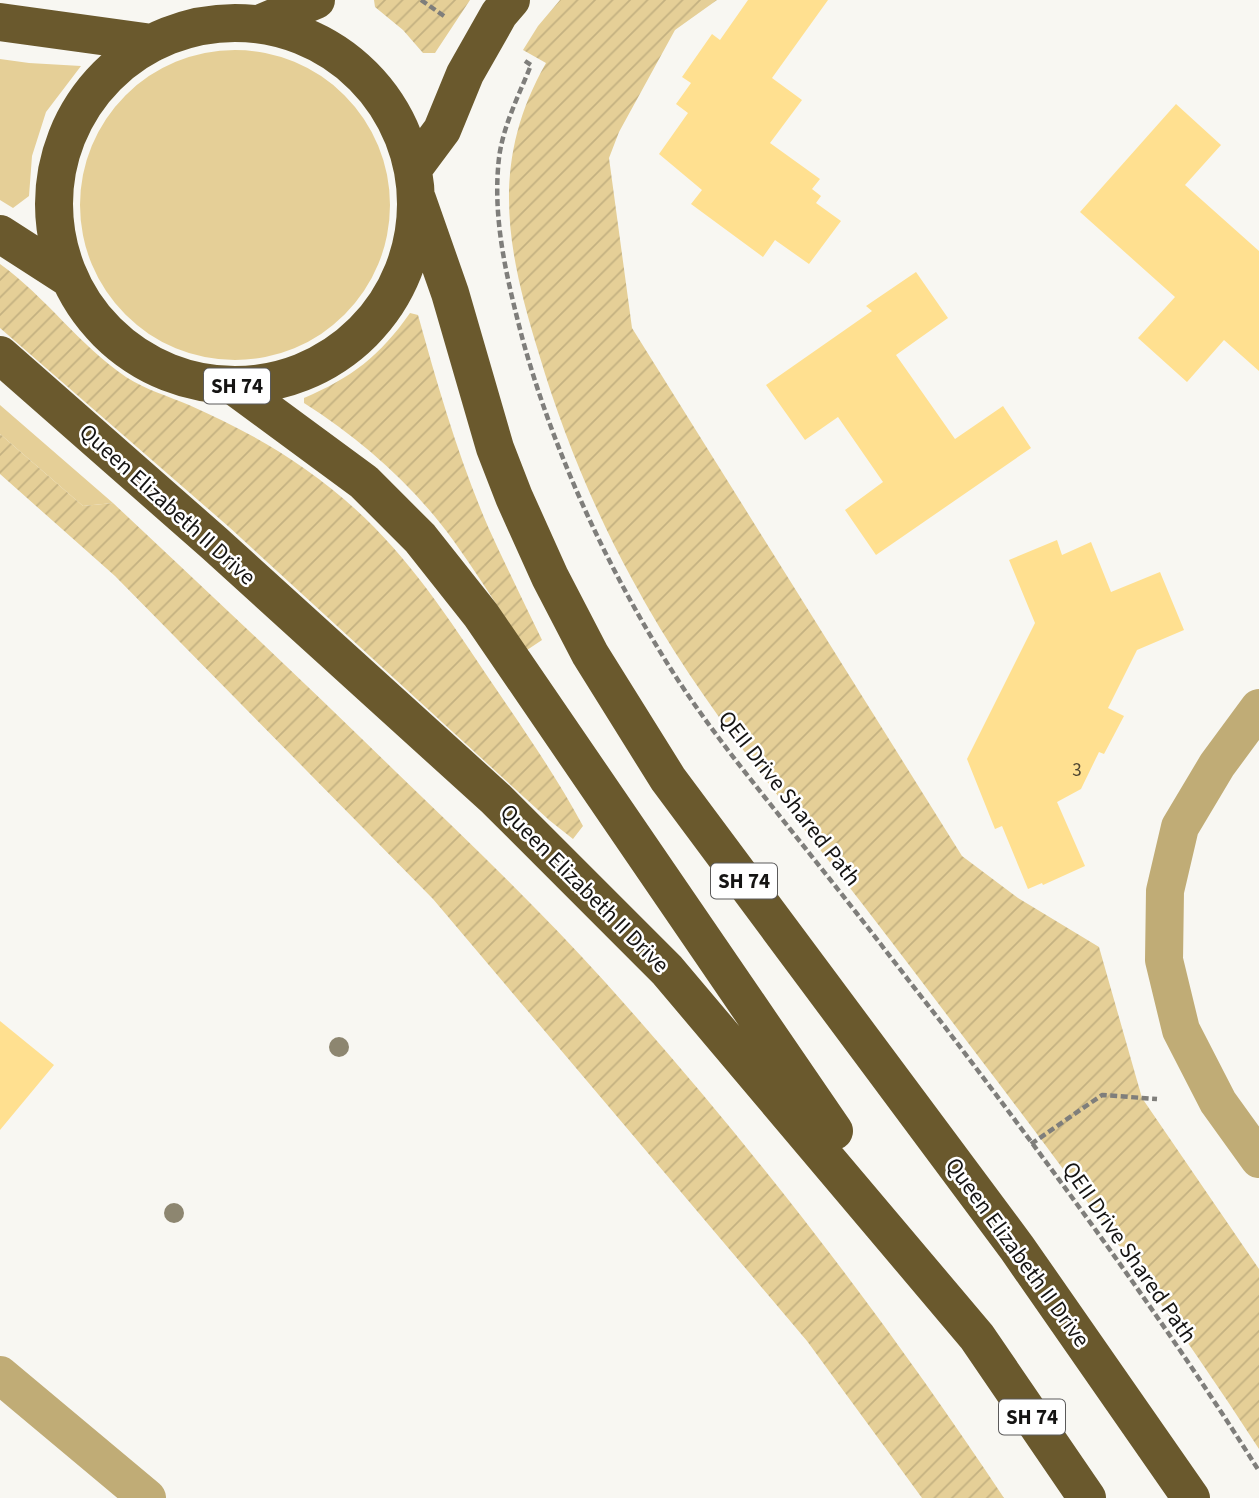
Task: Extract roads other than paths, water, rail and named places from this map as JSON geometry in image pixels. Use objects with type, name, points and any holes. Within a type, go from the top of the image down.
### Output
[{"type":"highway","points":[[259,24],[316,0]]},
{"type":"highway","points":[[415,184],[466,74],[499,14],[510,0]]},
{"type":"highway","points":[[0,22],[152,43]]},
{"type":"highway","name":"SH 74","points":[[259,24],[295,33],[329,49],[359,72],[384,100],[402,133],[415,184],[413,241],[401,280],[379,316],[350,345],[315,368],[276,382],[235,387],[180,377],[154,367],[119,345],[90,315],[70,279],[57,242],[53,202],[58,163],[71,126],[92,92],[119,64],[152,43],[186,29],[210,25],[259,24]]},
{"type":"highway","name":"Queen Elizabeth II Drive","points":[[415,184],[495,448],[513,497],[550,577],[596,663],[668,779],[1009,1237],[1191,1498]]},
{"type":"highway","name":"SH 74","points":[[0,234],[70,279]]},
{"type":"highway","name":"Queen Elizabeth II Drive","points":[[0,355],[214,543],[496,799],[676,980],[977,1337],[1087,1498]]},
{"type":"highway","name":"SH 74","points":[[235,387],[364,482],[420,538],[481,615],[703,943],[977,1337]]},
{"type":"street","points":[[1259,708],[1217,765],[1180,827],[1165,891],[1164,960],[1181,1030],[1218,1102],[1259,1159]]},
{"type":"street","points":[[0,1375],[147,1498]]}]
